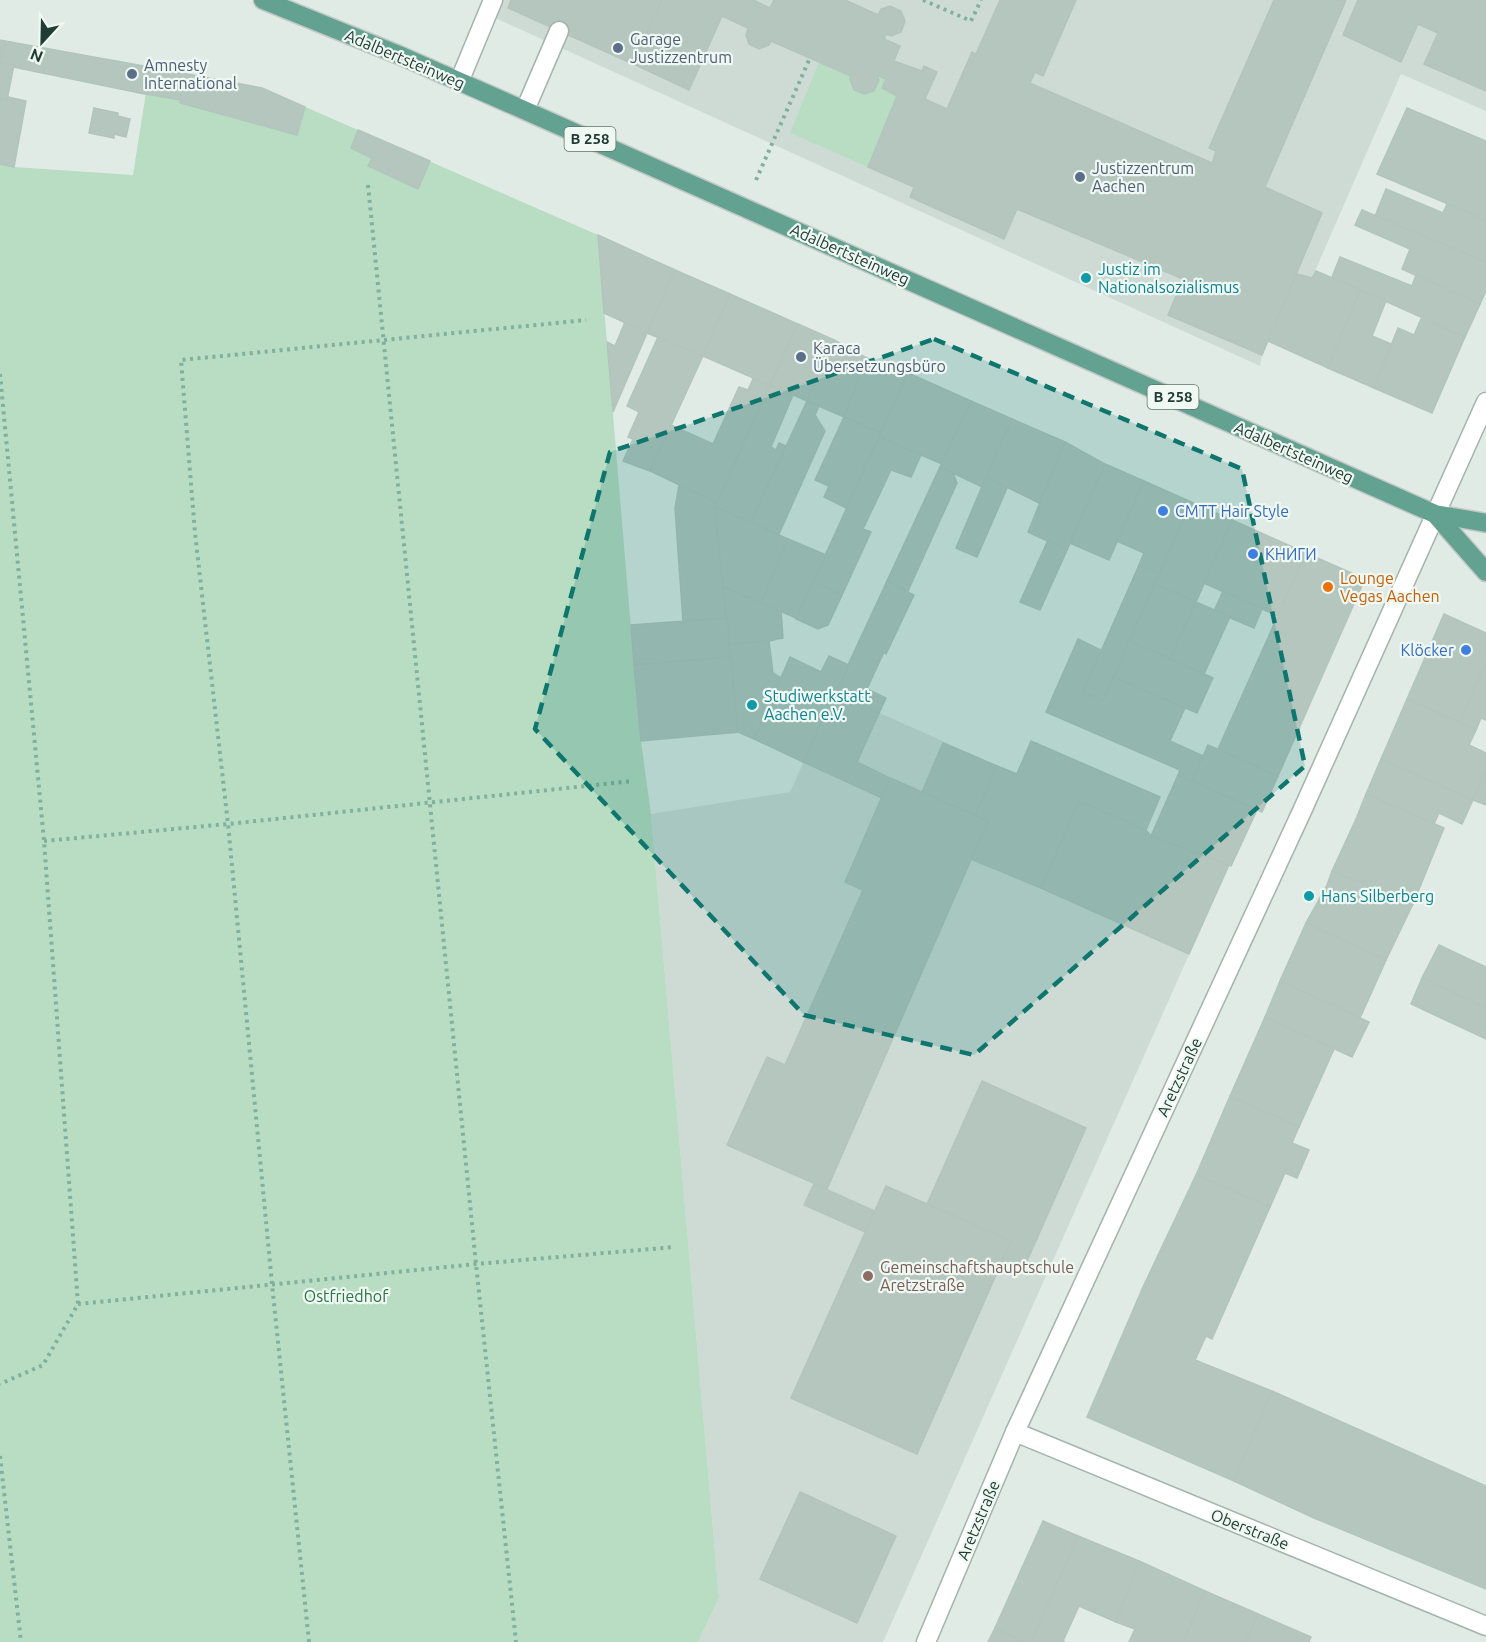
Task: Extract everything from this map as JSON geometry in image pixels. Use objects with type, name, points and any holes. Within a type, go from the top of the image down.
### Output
[{"type":"main road","name":"Adalbertsteinweg","points":[[263,0],[525,110],[1435,514],[1486,523]]},
{"type":"main road","name":"Adalbertsteinweg","points":[[1435,514],[1486,572]]},
{"type":"street","points":[[459,82],[493,0]]},
{"type":"street","points":[[525,110],[559,31]]},
{"type":"street","name":"Aretzstraße","points":[[926,1642],[1015,1432],[1302,811],[1486,402]]},
{"type":"street","name":"Oberstraße","points":[[1015,1432],[1486,1626]]},
{"type":"path","points":[[923,0],[971,21],[981,0]]},
{"type":"path","points":[[744,208],[810,58]]},
{"type":"path","points":[[368,185],[516,1642]]},
{"type":"path","points":[[309,1642],[228,824],[195,533],[181,360],[586,320]]},
{"type":"path","points":[[0,374],[44,841],[78,1304],[43,1365],[0,1384]]},
{"type":"path","points":[[44,841],[633,781]]},
{"type":"path","points":[[78,1304],[476,1264],[675,1247]]},
{"type":"path","points":[[0,1456],[21,1642]]},
{"type":"highlighted area","points":[[934,339],[1242,469],[1305,766],[974,1055],[804,1015],[535,729],[610,452]]},
{"type":"shaded area","points":[[484,0],[1486,0],[1486,111],[1401,74],[1312,278],[1296,275],[1262,355],[1260,366],[480,11]]},
{"type":"shaded area","name":"Gemeinschaftshauptschule Aretzstraße","points":[[835,693],[1016,774],[1031,741],[1146,829],[1151,836],[1229,865],[883,1642],[698,1642],[719,1598],[651,814],[790,792]]},
{"type":"green space","points":[[819,62],[851,76],[854,90],[864,94],[874,91],[879,80],[877,75],[886,79],[882,88],[897,96],[868,167],[790,133]]},
{"type":"green space","name":"Ostfriedhof","points":[[150,67],[262,88],[598,235],[634,665],[651,814],[719,1598],[698,1642],[0,1642],[0,164],[14,167],[133,175]]},
{"type":"building","name":"Garage Justizzentrum","points":[[511,0],[662,0],[633,64],[508,8]]},
{"type":"building","name":"Justizzentrum Aachen","points":[[662,0],[753,0],[770,8],[774,0],[845,0],[878,15],[881,9],[890,6],[901,11],[905,21],[901,32],[891,36],[886,34],[884,39],[900,46],[894,61],[922,71],[924,66],[937,72],[925,99],[947,109],[972,52],[976,54],[1000,0],[1076,0],[1043,76],[1035,72],[1030,83],[1212,163],[1216,151],[1209,148],[1274,0],[1346,0],[1265,187],[1322,213],[1262,355],[1168,315],[1183,279],[1017,209],[1004,239],[910,197],[914,187],[868,167],[897,96],[882,88],[886,79],[877,75],[879,80],[874,91],[864,94],[854,90],[851,76],[771,41],[769,45],[759,49],[749,44],[746,35],[748,28],[722,16],[689,90],[633,64]]},
{"type":"building","points":[[1358,0],[1486,0],[1486,91],[1424,64],[1438,33],[1418,24],[1401,62],[1343,35]]},
{"type":"building","points":[[0,40],[5,41],[1,63],[14,65],[7,100],[0,99]]},
{"type":"building","points":[[5,41],[150,67],[145,94],[1,63]]},
{"type":"building","points":[[150,67],[262,88],[305,107],[297,135],[180,103],[181,100],[145,94]]},
{"type":"building","points":[[8,97],[26,101],[14,167],[0,164],[0,99],[7,100]]},
{"type":"building","points":[[94,108],[118,113],[118,116],[130,119],[126,137],[114,134],[114,138],[89,133]]},
{"type":"building","points":[[1407,108],[1486,141],[1486,220],[1377,174]]},
{"type":"building","points":[[358,130],[430,161],[418,189],[368,166],[372,158],[351,148]]},
{"type":"building","points":[[1386,189],[1443,213],[1447,204],[1486,220],[1486,262],[1375,216]]},
{"type":"building","points":[[1362,210],[1486,262],[1486,291],[1480,304],[1402,269],[1410,249],[1355,225]]},
{"type":"building","points":[[598,235],[675,270],[647,333],[604,313]]},
{"type":"building","points":[[1340,257],[1412,286],[1416,275],[1480,304],[1465,337],[1332,277]]},
{"type":"building","points":[[675,270],[730,294],[703,356],[647,333]]},
{"type":"building","points":[[1316,271],[1360,290],[1328,368],[1268,341],[1297,274],[1312,278]]},
{"type":"building","points":[[1360,290],[1386,301],[1372,336],[1391,344],[1374,388],[1328,368]]},
{"type":"building","points":[[730,294],[798,324],[769,385],[703,356]]},
{"type":"building","points":[[1421,319],[1465,337],[1432,413],[1374,388],[1398,328],[1414,335]]},
{"type":"building","points":[[625,322],[647,333],[613,412],[607,342],[615,346]]},
{"type":"building","points":[[798,324],[834,340],[807,401],[770,385]]},
{"type":"building","points":[[658,337],[703,356],[650,471],[623,461],[633,439],[628,437],[639,412],[627,406]]},
{"type":"building","points":[[834,340],[867,358],[844,417],[807,401]]},
{"type":"building","points":[[867,358],[908,373],[881,433],[844,417]]},
{"type":"building","points":[[908,373],[971,401],[942,464],[879,437]]},
{"type":"building","points":[[753,379],[769,385],[717,503],[650,471],[671,425],[713,444],[739,387],[748,390]]},
{"type":"building","points":[[770,385],[793,395],[771,447],[776,450],[779,443],[786,446],[751,522],[715,507]]},
{"type":"building","points":[[807,401],[819,406],[815,415],[825,431],[779,534],[751,522]]},
{"type":"building","points":[[971,401],[1012,419],[982,487],[940,467]]},
{"type":"building","points":[[844,417],[881,433],[846,508],[824,497],[829,486],[815,480]]},
{"type":"building","points":[[1012,419],[1065,442],[1039,503],[986,477]]},
{"type":"building","points":[[879,437],[921,455],[911,477],[891,470],[863,529],[871,532],[842,595],[813,582]]},
{"type":"building","points":[[1065,442],[1105,464],[1067,550],[1028,532]]},
{"type":"building","points":[[1105,464],[1144,481],[1109,560],[1070,543]]},
{"type":"building","points":[[940,467],[953,473],[957,483],[908,591],[887,581]]},
{"type":"building","points":[[986,477],[1007,488],[977,557],[956,548]]},
{"type":"building","points":[[1144,481],[1191,502],[1159,574],[1139,565],[1144,553],[1117,541]]},
{"type":"building","points":[[679,485],[717,503],[715,507],[727,618],[683,621],[675,508]]},
{"type":"building","points":[[1191,502],[1232,520],[1196,602],[1155,584]]},
{"type":"building","points":[[715,507],[788,539],[761,603],[723,587]]},
{"type":"building","points":[[1232,520],[1306,553],[1278,616],[1204,583]]},
{"type":"building","points":[[788,539],[826,555],[796,618],[761,603]]},
{"type":"building","points":[[1048,540],[1067,550],[1040,610],[1020,602]]},
{"type":"building","points":[[1306,553],[1365,579],[1278,776],[1218,749]]},
{"type":"building","points":[[1139,565],[1159,574],[1103,701],[1083,692]]},
{"type":"building","points":[[887,581],[914,595],[867,689],[886,698],[879,713],[835,693]]},
{"type":"building","points":[[813,582],[842,595],[828,625],[818,629],[796,619]]},
{"type":"building","points":[[1155,584],[1196,602],[1170,659],[1129,641]]},
{"type":"building","points":[[723,587],[781,611],[783,638],[729,644]]},
{"type":"building","points":[[1223,591],[1262,609],[1254,628],[1214,611]]},
{"type":"building","points":[[1196,602],[1230,617],[1204,674],[1170,659]]},
{"type":"building","points":[[1444,614],[1486,633],[1486,662],[1460,722],[1407,699]]},
{"type":"building","points":[[727,618],[731,657],[634,665],[631,625]]},
{"type":"building","points":[[1078,639],[1101,650],[1083,692],[1103,701],[1114,677],[1185,708],[1170,741],[1203,756],[1192,781],[1178,775],[1180,770],[1046,712]]},
{"type":"building","name":"Studiwerkstatt Aachen e.V.","points":[[769,641],[773,673],[781,678],[754,739],[738,732],[729,644]]},
{"type":"building","points":[[1129,641],[1213,678],[1197,713],[1114,677]]},
{"type":"building","points":[[829,656],[849,665],[803,762],[754,739],[790,657],[821,672]]},
{"type":"building","points":[[731,657],[738,732],[641,741],[634,665]]},
{"type":"building","points":[[1486,662],[1486,720],[1481,718],[1476,730],[1460,722]]},
{"type":"building","points":[[835,693],[879,713],[857,762],[890,778],[882,798],[803,762]]},
{"type":"building","points":[[1407,699],[1476,730],[1469,745],[1486,753],[1486,771],[1473,800],[1381,759]]},
{"type":"building","points":[[1031,741],[1160,797],[1146,830],[1079,801],[1041,888],[971,859],[988,821],[975,815],[997,766],[1017,774]]},
{"type":"building","points":[[943,743],[997,766],[975,815],[922,792]]},
{"type":"building","points":[[1208,745],[1278,776],[1262,812],[1192,781]]},
{"type":"building","points":[[1381,759],[1473,800],[1462,824],[1439,813],[1434,824],[1366,794]]},
{"type":"building","points":[[1486,771],[1486,805],[1473,800]]},
{"type":"building","points":[[1178,775],[1257,810],[1231,866],[1151,836]]},
{"type":"building","points":[[890,778],[988,821],[827,1189],[727,1145],[767,1057],[785,1065],[863,890],[845,882]]},
{"type":"building","points":[[1366,794],[1444,828],[1413,904],[1332,871]]},
{"type":"building","points":[[1079,801],[1146,830],[1151,836],[1229,865],[1189,954],[1041,888]]},
{"type":"building","points":[[1332,871],[1413,904],[1386,960],[1306,923]]},
{"type":"building","points":[[1306,923],[1386,960],[1360,1018],[1280,981]]},
{"type":"building","points":[[1439,945],[1486,967],[1486,1008],[1422,978]]},
{"type":"building","points":[[1422,978],[1486,1008],[1486,1039],[1411,1004]]},
{"type":"building","points":[[1280,981],[1369,1022],[1352,1057],[1265,1017]]},
{"type":"building","points":[[1265,1017],[1334,1049],[1299,1127],[1230,1096]]},
{"type":"building","points":[[982,1081],[1086,1128],[1023,1270],[1002,1261],[1011,1241],[927,1204]]},
{"type":"building","points":[[1230,1096],[1299,1127],[1292,1143],[1309,1150],[1297,1178],[1285,1173],[1270,1207],[1196,1175]]},
{"type":"building","points":[[1196,1175],[1270,1207],[1212,1339],[1206,1336],[1195,1360],[1272,1391],[1234,1481],[1087,1417],[1143,1287]]},
{"type":"building","points":[[814,1184],[875,1211],[865,1232],[804,1205]]},
{"type":"building","points":[[886,1186],[1011,1241],[917,1454],[791,1398]]},
{"type":"building","points":[[1272,1391],[1486,1486],[1486,1589],[1314,1518],[1234,1481]]},
{"type":"building","points":[[800,1492],[896,1536],[857,1623],[760,1579]]},
{"type":"building","points":[[1043,1521],[1078,1536],[1031,1642],[1023,1642],[995,1628]]},
{"type":"building","points":[[1078,1536],[1139,1561],[1116,1622],[1079,1606],[1063,1641],[1065,1642],[1031,1642]]},
{"type":"building","points":[[1139,1561],[1205,1591],[1183,1642],[1129,1642],[1135,1629],[1116,1622]]},
{"type":"building","points":[[1205,1591],[1258,1614],[1246,1642],[1183,1642]]},
{"type":"building","points":[[1258,1614],[1311,1637],[1309,1642],[1246,1642]]},
{"type":"building","points":[[995,1628],[1023,1642],[988,1642]]},
{"type":"place","name":"Garage Justizzentrum","points":[[618,48]]},
{"type":"place","name":"Amnesty International","points":[[132,74]]},
{"type":"place","name":"Justizzentrum Aachen","points":[[1080,177]]},
{"type":"place","name":"Justiz im Nationalsozialismus","points":[[1086,278]]},
{"type":"place","name":"Karaca Übersetzungsbüro","points":[[801,357]]},
{"type":"place","name":"CMTT Hair Style","points":[[1163,511]]},
{"type":"place","name":"КНИГИ","points":[[1253,554]]},
{"type":"place","name":"Lounge Vegas Aachen","points":[[1328,587]]},
{"type":"place","name":"Klöcker","points":[[1466,650]]},
{"type":"place","name":"Studiwerkstatt Aachen e.V.","points":[[752,705]]},
{"type":"place","name":"Hans Silberberg","points":[[1309,896]]},
{"type":"place","name":"Gemeinschaftshauptschule Aretzstraße","points":[[868,1276]]}]
